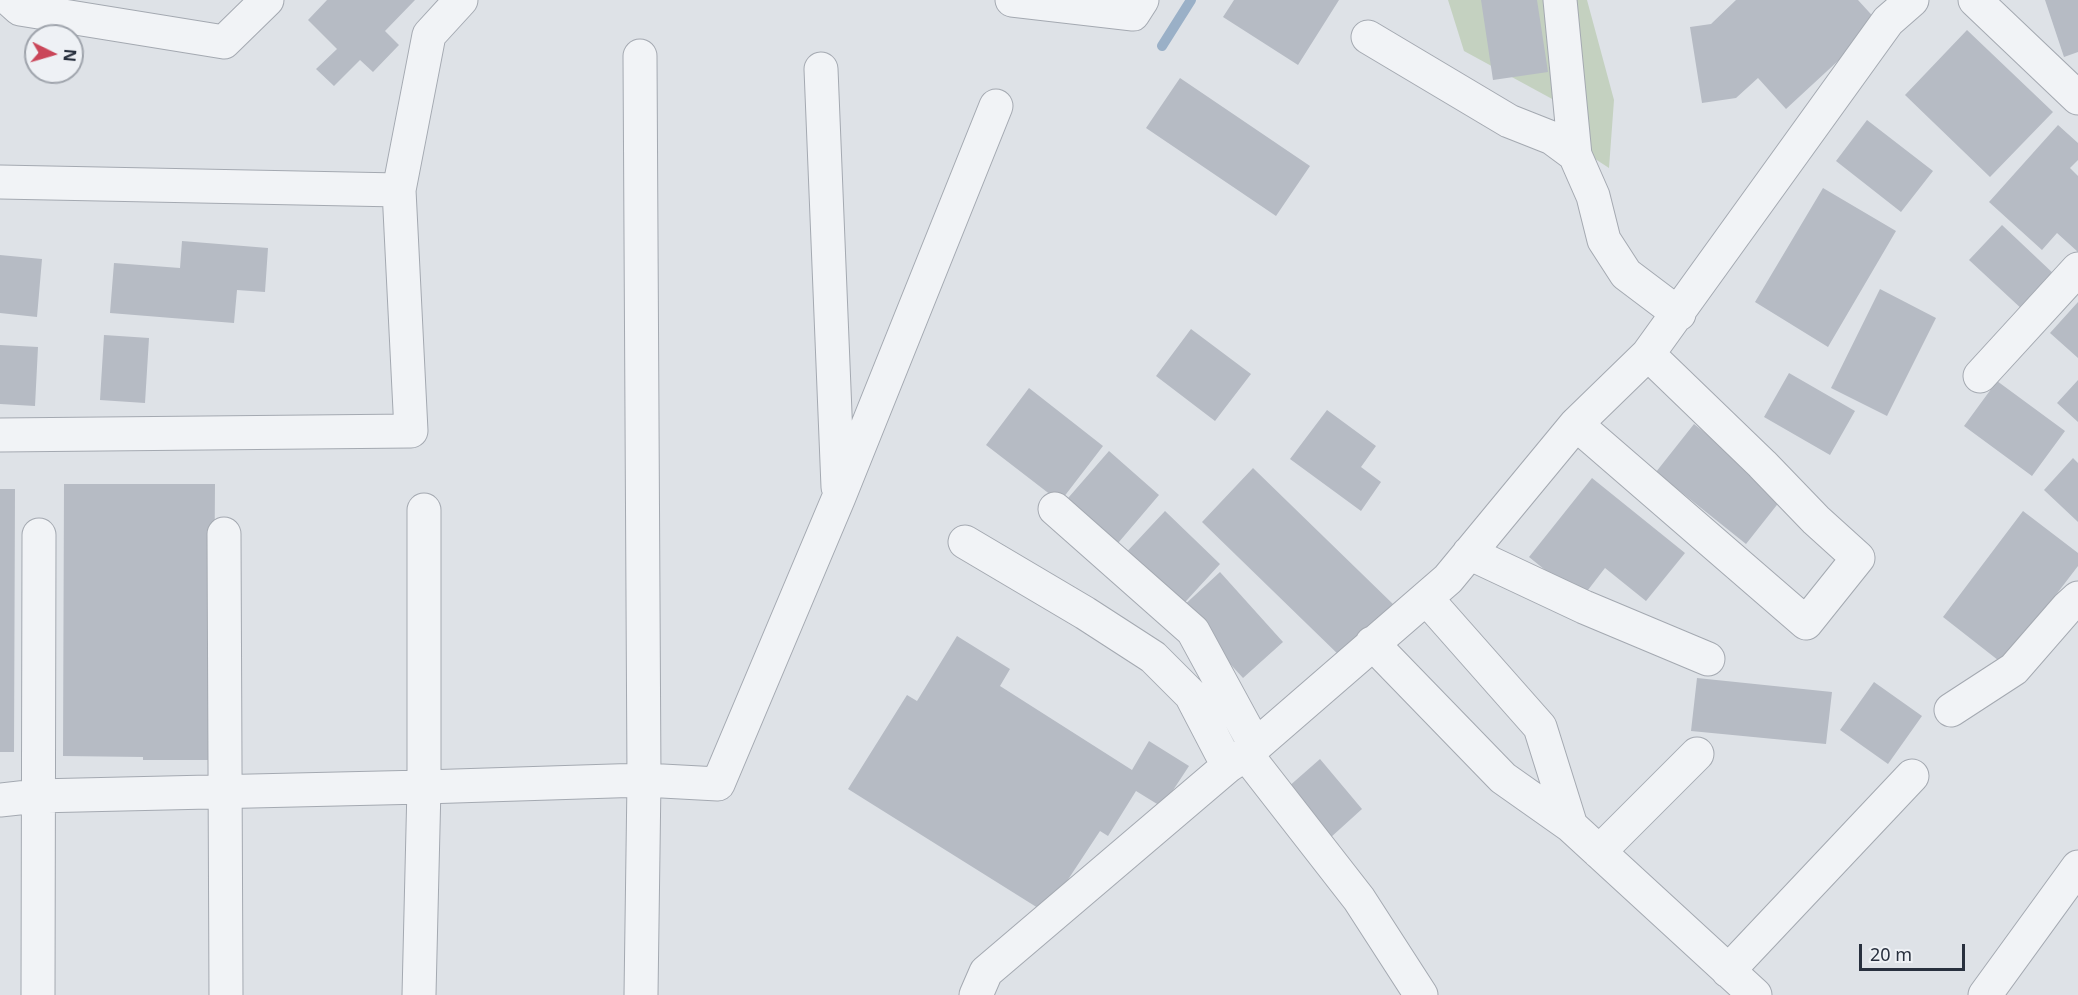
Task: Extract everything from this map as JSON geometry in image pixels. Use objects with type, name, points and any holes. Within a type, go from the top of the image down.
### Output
[{"type":"street","points":[[19,3],[224,42],[267,0]]},
{"type":"street","points":[[0,435],[411,431],[399,190],[429,35],[461,0]]},
{"type":"street","points":[[1012,0],[1133,14],[1142,0]]},
{"type":"street","points":[[1560,0],[1575,155],[1593,196],[1604,240],[1626,274],[1679,314]]},
{"type":"street","points":[[976,995],[986,972],[1448,579],[1576,424],[1648,354],[1679,314],[1880,10],[1912,0]]},
{"type":"street","points":[[1975,0],[2078,98]]},
{"type":"street","points":[[1368,37],[1509,121],[1552,138],[1575,155]]},
{"type":"street","points":[[640,56],[644,780],[641,995]]},
{"type":"street","points":[[821,69],[839,497]]},
{"type":"street","points":[[0,800],[37,796],[644,780],[718,784],[839,497],[996,106]]},
{"type":"street","points":[[0,182],[399,190]]},
{"type":"street","points":[[1980,376],[2078,269]]},
{"type":"street","points":[[1576,424],[1806,623],[1858,558],[1816,520],[1762,464],[1648,354]]},
{"type":"street","points":[[1055,509],[1193,631],[1243,755]]},
{"type":"street","points":[[419,995],[424,787],[423,510]]},
{"type":"street","points":[[224,534],[226,995]]},
{"type":"street","points":[[38,995],[39,535]]},
{"type":"street","points":[[965,542],[1085,613],[1153,657],[1191,695],[1243,755],[1359,899],[1421,995]]},
{"type":"street","points":[[1469,553],[1708,660]]},
{"type":"street","points":[[1426,598],[1540,727],[1571,826]]},
{"type":"street","points":[[1951,710],[2014,669],[2078,598]]},
{"type":"street","points":[[1372,643],[1503,778],[1571,826],[1755,995]]},
{"type":"street","points":[[1599,852],[1697,754]]},
{"type":"street","points":[[1728,970],[1912,776]]},
{"type":"street","points":[[1985,995],[2078,867]]},
{"type":"green space","points":[[1448,0],[1587,0],[1614,100],[1609,168],[1580,149],[1554,100],[1464,51]]},
{"type":"building","points":[[327,0],[415,0],[385,31],[399,45],[373,72],[360,60],[334,86],[316,69],[337,49],[308,20]]},
{"type":"building","points":[[1234,0],[1339,0],[1298,65],[1223,17]]},
{"type":"building","points":[[1481,0],[1537,0],[1548,72],[1493,80]]},
{"type":"building","points":[[1736,0],[1858,0],[1879,23],[1786,109],[1758,78],[1736,98],[1702,103],[1690,27],[1711,24]]},
{"type":"building","points":[[2045,0],[2078,0],[2078,52],[2064,57]]},
{"type":"building","points":[[1967,30],[2053,112],[1990,177],[1905,95]]},
{"type":"building","points":[[1180,78],[1310,166],[1276,216],[1146,128]]},
{"type":"building","points":[[1867,120],[1933,171],[1901,212],[1836,161]]},
{"type":"building","points":[[2058,125],[2078,143],[2078,160],[2070,168],[2078,176],[2078,252],[2057,233],[2042,250],[1989,202]]},
{"type":"building","points":[[1823,188],[1896,231],[1828,347],[1755,302]]},
{"type":"building","points":[[2002,225],[2056,276],[2024,311],[1969,260]]},
{"type":"building","points":[[182,241],[268,248],[265,292],[237,290],[234,323],[110,313],[114,263],[180,268]]},
{"type":"building","points":[[0,255],[42,259],[37,317],[0,313]]},
{"type":"building","points":[[1880,289],[1936,318],[1887,416],[1831,388]]},
{"type":"building","points":[[2078,302],[2078,358],[2050,333]]},
{"type":"building","points":[[1191,329],[1251,374],[1215,421],[1156,376]]},
{"type":"building","points":[[104,335],[149,338],[145,403],[100,400]]},
{"type":"building","points":[[0,345],[38,347],[35,406],[0,404]]},
{"type":"building","points":[[1789,373],[1855,411],[1830,455],[1764,417]]},
{"type":"building","points":[[2078,380],[2078,422],[2057,403]]},
{"type":"building","points":[[1997,381],[2065,431],[2032,476],[1964,426]]},
{"type":"building","points":[[1029,388],[1103,446],[1060,502],[986,445]]},
{"type":"building","points":[[1327,410],[1376,446],[1361,467],[1381,482],[1361,511],[1290,459]]},
{"type":"building","points":[[1694,424],[1784,496],[1746,544],[1656,472]]},
{"type":"building","points":[[1109,451],[1159,495],[1113,549],[1062,505]]},
{"type":"building","points":[[2073,458],[2078,463],[2078,522],[2044,490]]},
{"type":"building","points":[[1253,468],[1395,606],[1343,659],[1202,522]]},
{"type":"building","points":[[1592,478],[1685,553],[1646,601],[1605,568],[1581,599],[1529,557]]},
{"type":"building","points":[[64,484],[215,484],[213,760],[143,760],[143,757],[63,756]]},
{"type":"building","points":[[0,489],[15,489],[14,752],[0,752]]},
{"type":"building","points":[[1165,511],[1220,564],[1177,611],[1121,558]]},
{"type":"building","points":[[2023,511],[2078,553],[2078,566],[2003,664],[1943,617]]},
{"type":"building","points":[[1220,572],[1283,642],[1243,678],[1180,609]]},
{"type":"building","points":[[957,636],[1010,669],[1000,686],[1132,770],[1149,741],[1189,766],[1162,807],[1136,791],[1108,836],[1100,831],[1046,913],[848,789],[907,695],[917,701]]},
{"type":"building","points":[[1697,678],[1832,692],[1826,744],[1691,731]]},
{"type":"building","points":[[1874,682],[1922,716],[1888,764],[1840,730]]},
{"type":"building","points":[[1320,759],[1362,809],[1330,838],[1287,788]]},
{"type":"waterway","points":[[1162,46],[1191,0]]}]
